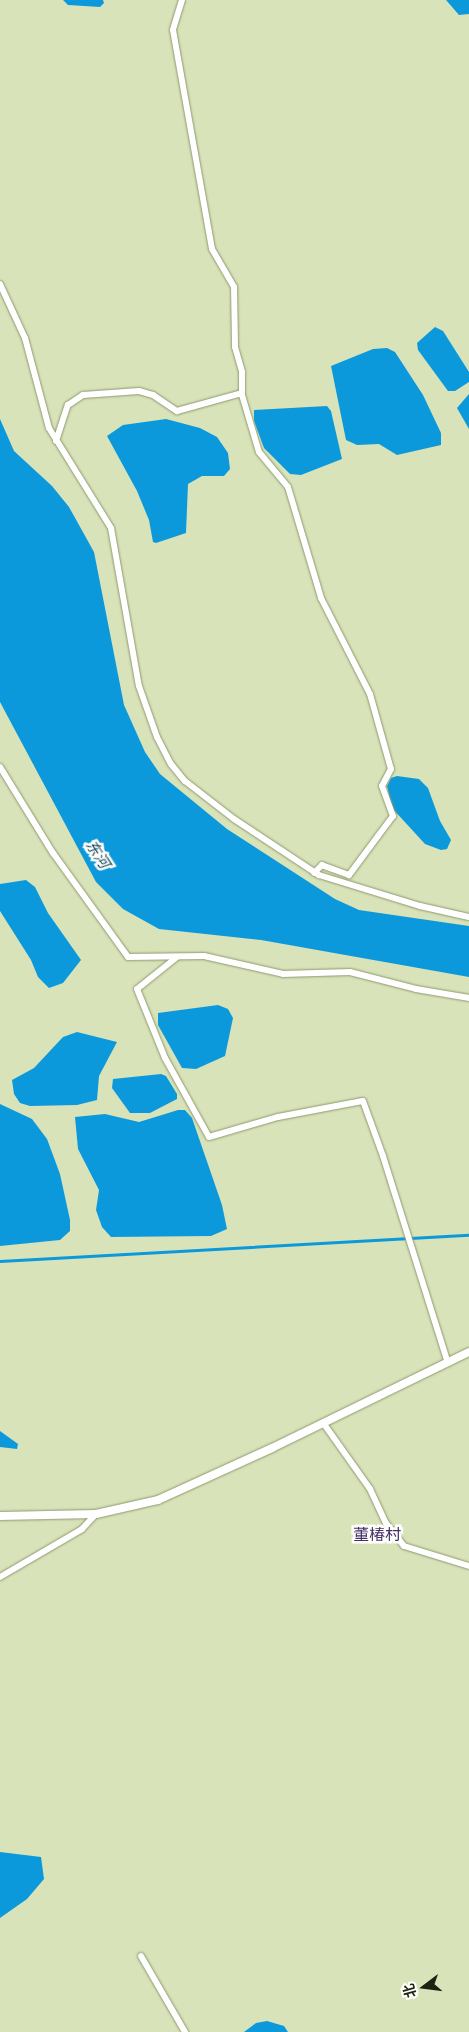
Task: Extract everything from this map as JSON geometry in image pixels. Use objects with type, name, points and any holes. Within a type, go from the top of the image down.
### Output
[{"type":"street","points":[[182,0],[172,30],[212,249],[234,287],[235,347],[242,372],[242,393],[258,452],[288,487],[321,598],[370,694],[391,769],[382,786],[393,816],[349,875],[322,865],[314,872]]},
{"type":"street","points":[[0,284],[20,323],[43,412],[56,441],[99,504],[111,528],[139,686],[154,730],[171,764],[196,790],[314,872],[334,882],[469,917]]},
{"type":"street","points":[[56,441],[68,405],[83,395],[139,391],[153,395],[177,411],[242,393]]},
{"type":"street","points":[[0,767],[52,853],[122,952],[132,958],[218,958],[283,974],[350,972],[416,989],[469,998]]},
{"type":"street","points":[[177,957],[137,989],[165,1058],[209,1136],[278,1117],[362,1101],[409,1239],[448,1363]]},
{"type":"street","points":[[0,1516],[96,1514],[131,1508],[171,1495],[324,1424],[469,1352]]},
{"type":"street","points":[[324,1424],[370,1489],[386,1523],[404,1546],[469,1566]]},
{"type":"street","points":[[0,1577],[82,1529],[96,1514]]},
{"type":"street","points":[[141,1956],[185,2032]]},
{"type":"water","points":[[63,0],[103,0],[104,3],[100,7],[68,5]]},
{"type":"water","points":[[446,0],[469,0],[469,14],[459,15]]},
{"type":"water","points":[[435,327],[443,331],[469,372],[469,382],[455,391],[448,391],[418,350],[417,343]]},
{"type":"water","points":[[387,348],[395,352],[423,395],[441,433],[441,445],[397,455],[379,444],[357,445],[346,440],[331,366],[373,349]]},
{"type":"water","points":[[469,394],[469,429],[457,408]]},
{"type":"water","points":[[327,406],[331,411],[342,459],[301,475],[290,474],[264,448],[254,421],[254,410]]},
{"type":"water","name":"东河","points":[[0,419],[14,451],[52,486],[69,507],[94,552],[124,705],[145,752],[160,774],[227,829],[335,899],[359,910],[469,926],[469,977],[261,940],[159,929],[123,909],[96,882],[0,702]]},
{"type":"water","points":[[166,419],[200,428],[217,437],[228,453],[230,469],[224,476],[202,476],[188,484],[186,533],[156,543],[153,542],[149,520],[137,491],[107,436],[123,425]]},
{"type":"water","points":[[397,776],[419,779],[428,788],[440,821],[451,840],[447,849],[441,850],[425,844],[392,808],[387,786],[391,778]]},
{"type":"water","points":[[26,880],[35,887],[48,913],[81,960],[63,983],[49,988],[38,977],[31,960],[0,911],[0,884]]},
{"type":"water","points":[[218,1005],[228,1009],[233,1018],[225,1056],[196,1069],[182,1068],[158,1025],[158,1013]]},
{"type":"water","points":[[77,1032],[117,1042],[99,1076],[97,1100],[77,1105],[30,1106],[20,1103],[14,1094],[12,1080],[34,1068],[63,1037]]},
{"type":"water","points":[[161,1074],[166,1076],[177,1094],[177,1099],[150,1113],[130,1113],[112,1088],[113,1079]]},
{"type":"water","points":[[0,1104],[32,1119],[47,1139],[60,1174],[70,1220],[70,1231],[60,1240],[0,1246]]},
{"type":"water","points":[[178,1110],[185,1110],[192,1118],[222,1205],[227,1229],[211,1236],[111,1237],[102,1227],[96,1210],[99,1190],[78,1149],[75,1117],[105,1114],[139,1122]]},
{"type":"water","points":[[0,1431],[18,1444],[17,1449],[0,1447]]},
{"type":"water","points":[[0,1852],[41,1857],[44,1879],[27,1899],[0,1918]]},
{"type":"water","points":[[267,2021],[284,2026],[288,2032],[244,2032],[256,2023]]},
{"type":"waterway","points":[[0,1261],[469,1235]]},
{"type":"district","name":"董椿村","points":[[377,1534]]}]
